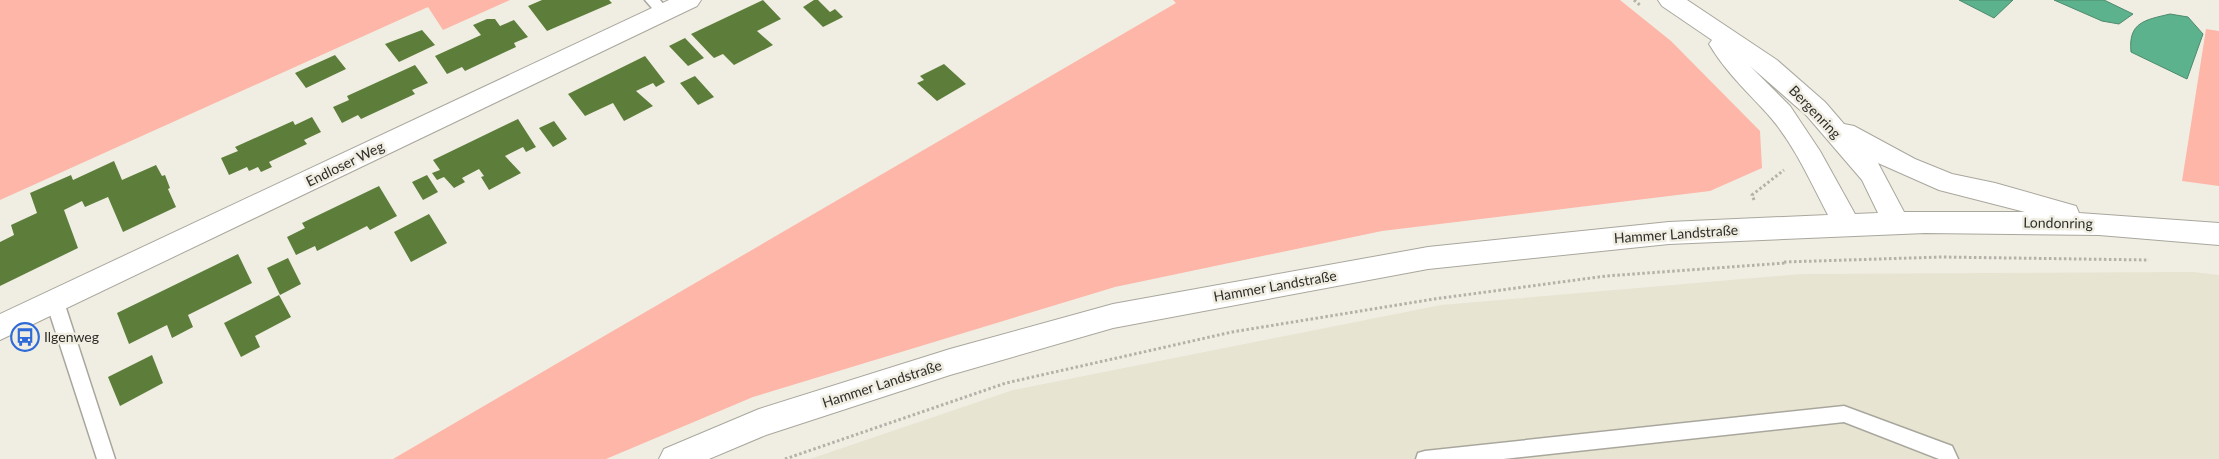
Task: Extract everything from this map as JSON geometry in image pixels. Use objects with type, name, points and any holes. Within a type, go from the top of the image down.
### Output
[{"type":"main road","name":"Endloser Weg","points":[[0,328],[658,6],[690,0]]},
{"type":"main road","name":"Bergenring","points":[[1670,0],[1768,66],[1816,109],[1872,174],[1896,223]]},
{"type":"main road","name":"Bergenring","points":[[1708,27],[1744,74],[1781,113],[1811,158],[1847,225]]},
{"type":"main road","points":[[1828,124],[1906,166],[1948,183],[1995,193],[2099,224]]},
{"type":"main road","name":"Hammer Landstraße","points":[[675,459],[759,423],[950,362],[1113,316],[1428,258],[1669,233],[1896,223]]},
{"type":"main road","name":"Londonring","points":[[1896,223],[2099,224],[2219,234]]},
{"type":"lane","points":[[55,302],[106,459]]},
{"type":"lane","points":[[1425,459],[1844,414],[1945,452],[1949,459]]},
{"type":"path","points":[[1942,257],[2158,261]]},
{"type":"path","points":[[785,459],[1006,383],[1232,332],[1434,299],[1606,276],[1785,263]]},
{"type":"shaded area","points":[[0,0],[510,0],[443,30],[428,7],[0,200]]},
{"type":"shaded area","points":[[1173,0],[1620,0],[1671,41],[1760,131],[1762,168],[1710,191],[1382,231],[1115,287],[753,397],[606,459],[393,459],[1176,3]]},
{"type":"shaded area","points":[[1959,0],[2013,0],[1994,18]]},
{"type":"shaded area","points":[[2054,0],[2104,0],[2133,14],[2119,24],[2102,21]]},
{"type":"shaded area","points":[[2170,14],[2188,17],[2203,34],[2187,79],[2131,52],[2132,34],[2135,28],[2153,18]]},
{"type":"shaded area","points":[[2206,29],[2219,31],[2219,186],[2182,181]]},
{"type":"shaded area","points":[[2193,272],[2219,275],[2219,459],[810,459],[1013,390],[1441,305],[1801,274]]},
{"type":"building","points":[[542,0],[609,0],[612,3],[547,31],[528,6]]},
{"type":"building","points":[[763,0],[781,19],[757,31],[773,45],[734,65],[723,54],[714,58],[691,34]]},
{"type":"building","points":[[814,0],[818,0],[830,12],[835,9],[843,17],[823,27],[803,7]]},
{"type":"building","points":[[487,19],[495,19],[500,26],[514,20],[528,37],[514,43],[516,47],[465,71],[462,67],[447,74],[435,56],[481,35],[473,25]]},
{"type":"building","points":[[422,30],[435,45],[399,62],[385,44]]},
{"type":"building","points":[[685,38],[704,58],[688,66],[669,46]]},
{"type":"building","points":[[335,55],[346,69],[306,88],[295,73]]},
{"type":"building","points":[[645,56],[665,82],[656,87],[653,83],[636,91],[653,106],[624,121],[613,103],[585,116],[568,94]]},
{"type":"building","points":[[944,64],[966,84],[937,101],[917,83],[924,80],[920,76]]},
{"type":"building","points":[[415,65],[428,83],[412,90],[415,94],[361,119],[358,115],[342,123],[333,107],[349,100],[347,96]]},
{"type":"building","points":[[695,76],[714,97],[698,105],[680,83]]},
{"type":"building","points":[[312,117],[321,132],[304,140],[307,144],[269,162],[272,167],[261,172],[258,167],[249,171],[247,167],[229,175],[221,158],[238,151],[235,147],[293,121],[295,125]]},
{"type":"building","points":[[518,119],[536,147],[526,152],[523,147],[505,156],[521,173],[489,190],[481,177],[484,176],[479,169],[462,178],[465,182],[454,188],[444,177],[437,180],[432,173],[440,170],[433,160]]},
{"type":"building","points":[[554,121],[567,139],[553,147],[539,128]]},
{"type":"building","points":[[114,161],[122,180],[156,165],[162,176],[165,175],[170,188],[168,189],[176,207],[123,232],[108,197],[85,207],[82,201],[64,210],[78,248],[0,286],[0,242],[14,235],[11,225],[37,213],[30,193],[71,175],[73,180]]},
{"type":"building","points":[[427,175],[438,192],[423,200],[412,182]]},
{"type":"building","points":[[379,186],[397,216],[370,230],[367,226],[317,251],[315,246],[296,255],[287,237],[305,228],[302,223]]},
{"type":"building","points":[[429,214],[447,243],[411,262],[394,232]]},
{"type":"building","points":[[238,254],[252,283],[188,315],[193,327],[172,338],[167,325],[129,344],[117,313]]},
{"type":"building","points":[[288,258],[301,284],[280,295],[267,268]]},
{"type":"building","points":[[279,295],[291,317],[255,336],[260,347],[241,357],[224,323]]},
{"type":"building","points":[[152,355],[163,383],[120,406],[108,377]]},
{"type":"place","name":"Ilgenweg","points":[[25,337]]}]
